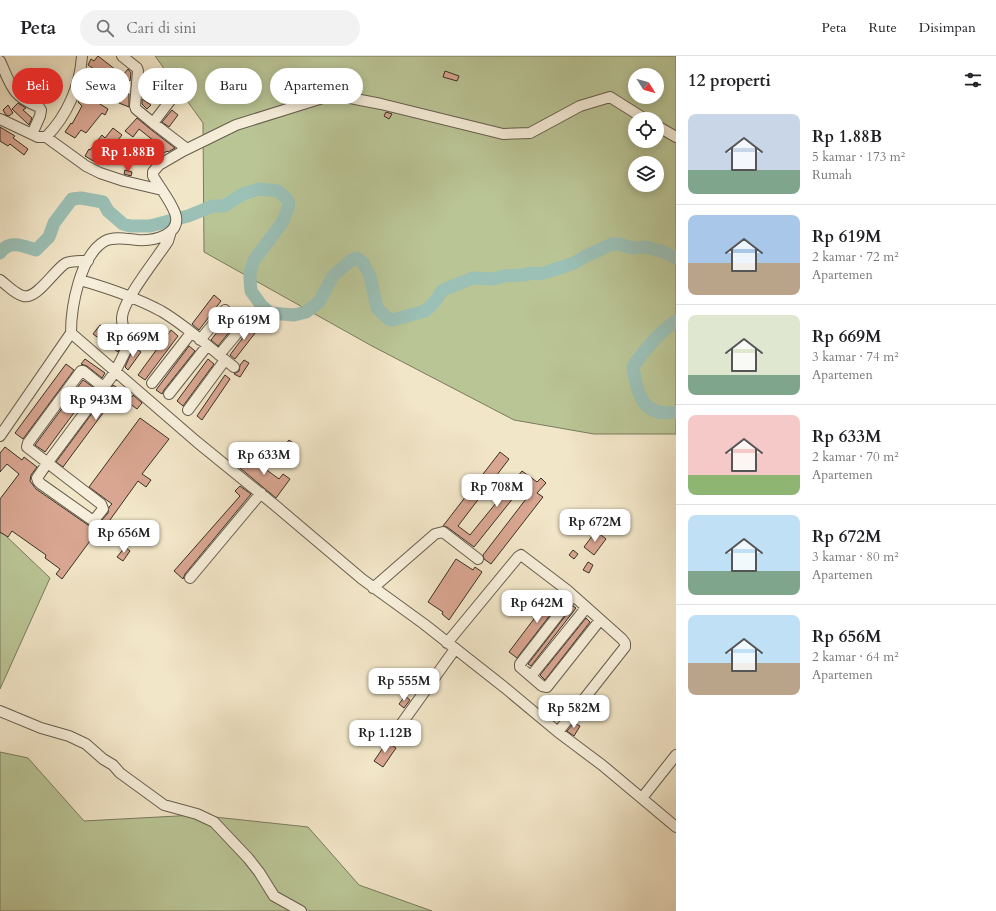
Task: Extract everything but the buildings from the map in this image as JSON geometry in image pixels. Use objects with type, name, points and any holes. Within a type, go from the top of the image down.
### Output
[{"type":"street","points":[[46,137],[60,122],[66,110],[78,81],[82,56]]},
{"type":"street","points":[[122,56],[137,68],[136,109],[187,149]]},
{"type":"street","points":[[0,61],[13,90],[18,96],[41,110],[32,134]]},
{"type":"street","points":[[103,387],[81,371],[27,447],[48,462],[101,504],[103,509],[95,519],[92,520],[87,518],[38,481],[37,478],[48,462],[103,387],[115,372],[127,348],[128,344],[122,319],[123,311],[130,297],[168,241],[174,223],[162,190],[153,176],[153,172],[158,165],[187,149],[236,125],[328,96],[340,96],[381,104],[504,134],[530,133],[580,106],[610,97],[634,112]]},
{"type":"street","points":[[153,123],[168,104]]},
{"type":"street","points":[[0,119],[38,137],[46,137],[86,166],[100,173],[124,181],[162,190]]},
{"type":"street","points":[[664,130],[676,137]]},
{"type":"street","points":[[0,436],[71,333],[71,316],[75,294],[88,261],[96,249],[102,243],[112,238],[141,240],[167,236],[174,223]]},
{"type":"street","points":[[0,280],[22,296],[27,297],[39,290],[66,263],[74,261],[88,261]]},
{"type":"street","points":[[80,280],[102,286],[162,312],[204,343],[234,368]]},
{"type":"street","points":[[169,394],[225,310]]},
{"type":"street","points":[[188,410],[244,325]]},
{"type":"street","points":[[71,333],[197,442],[261,493],[373,588],[424,624],[504,687],[558,732],[602,765],[676,827]]},
{"type":"street","points":[[152,383],[191,333]]},
{"type":"street","points":[[190,578],[261,493]]},
{"type":"street","points":[[373,588],[435,534],[440,532],[444,532],[478,558]]},
{"type":"street","points":[[392,737],[451,646],[521,555],[573,596],[625,643],[625,646],[558,732]]},
{"type":"street","points":[[573,596],[520,664],[520,667],[542,686],[547,687],[600,620]]},
{"type":"street","points":[[531,676],[586,608]]},
{"type":"street","points":[[0,711],[41,728],[69,736],[86,744],[102,759],[113,765],[120,773],[164,805],[197,814],[214,822],[248,858],[274,896],[301,911]]},
{"type":"street","points":[[642,798],[676,755]]},
{"type":"green space","points":[[155,56],[676,56],[676,434],[594,434],[514,420],[372,346],[204,252],[203,123],[189,104],[197,104],[197,68],[164,68]]},
{"type":"green space","points":[[0,533],[4,534],[50,578],[0,689]]},
{"type":"green space","points":[[0,752],[28,758],[84,821],[196,815],[308,827],[359,885],[432,911],[0,911]]},
{"type":"waterway","points":[[0,253],[8,246],[12,245],[36,250],[49,237],[54,223],[72,199],[81,198],[103,202],[108,211],[123,224],[130,226],[150,226],[188,216],[213,206],[224,206],[243,194],[259,189],[278,191],[287,199],[289,203],[282,223],[254,260],[250,273],[251,291],[261,305],[270,313],[294,315],[306,312],[319,302],[333,276],[350,261],[357,258],[363,263],[370,276],[377,308],[387,318],[393,320],[425,311],[432,305],[443,290],[473,278],[493,279],[504,276],[547,272],[574,263],[612,244],[619,244],[632,248],[647,247],[662,251],[676,258]]},
{"type":"waterway","points":[[676,321],[652,342],[633,367],[640,395],[649,408],[665,413],[676,412]]}]
